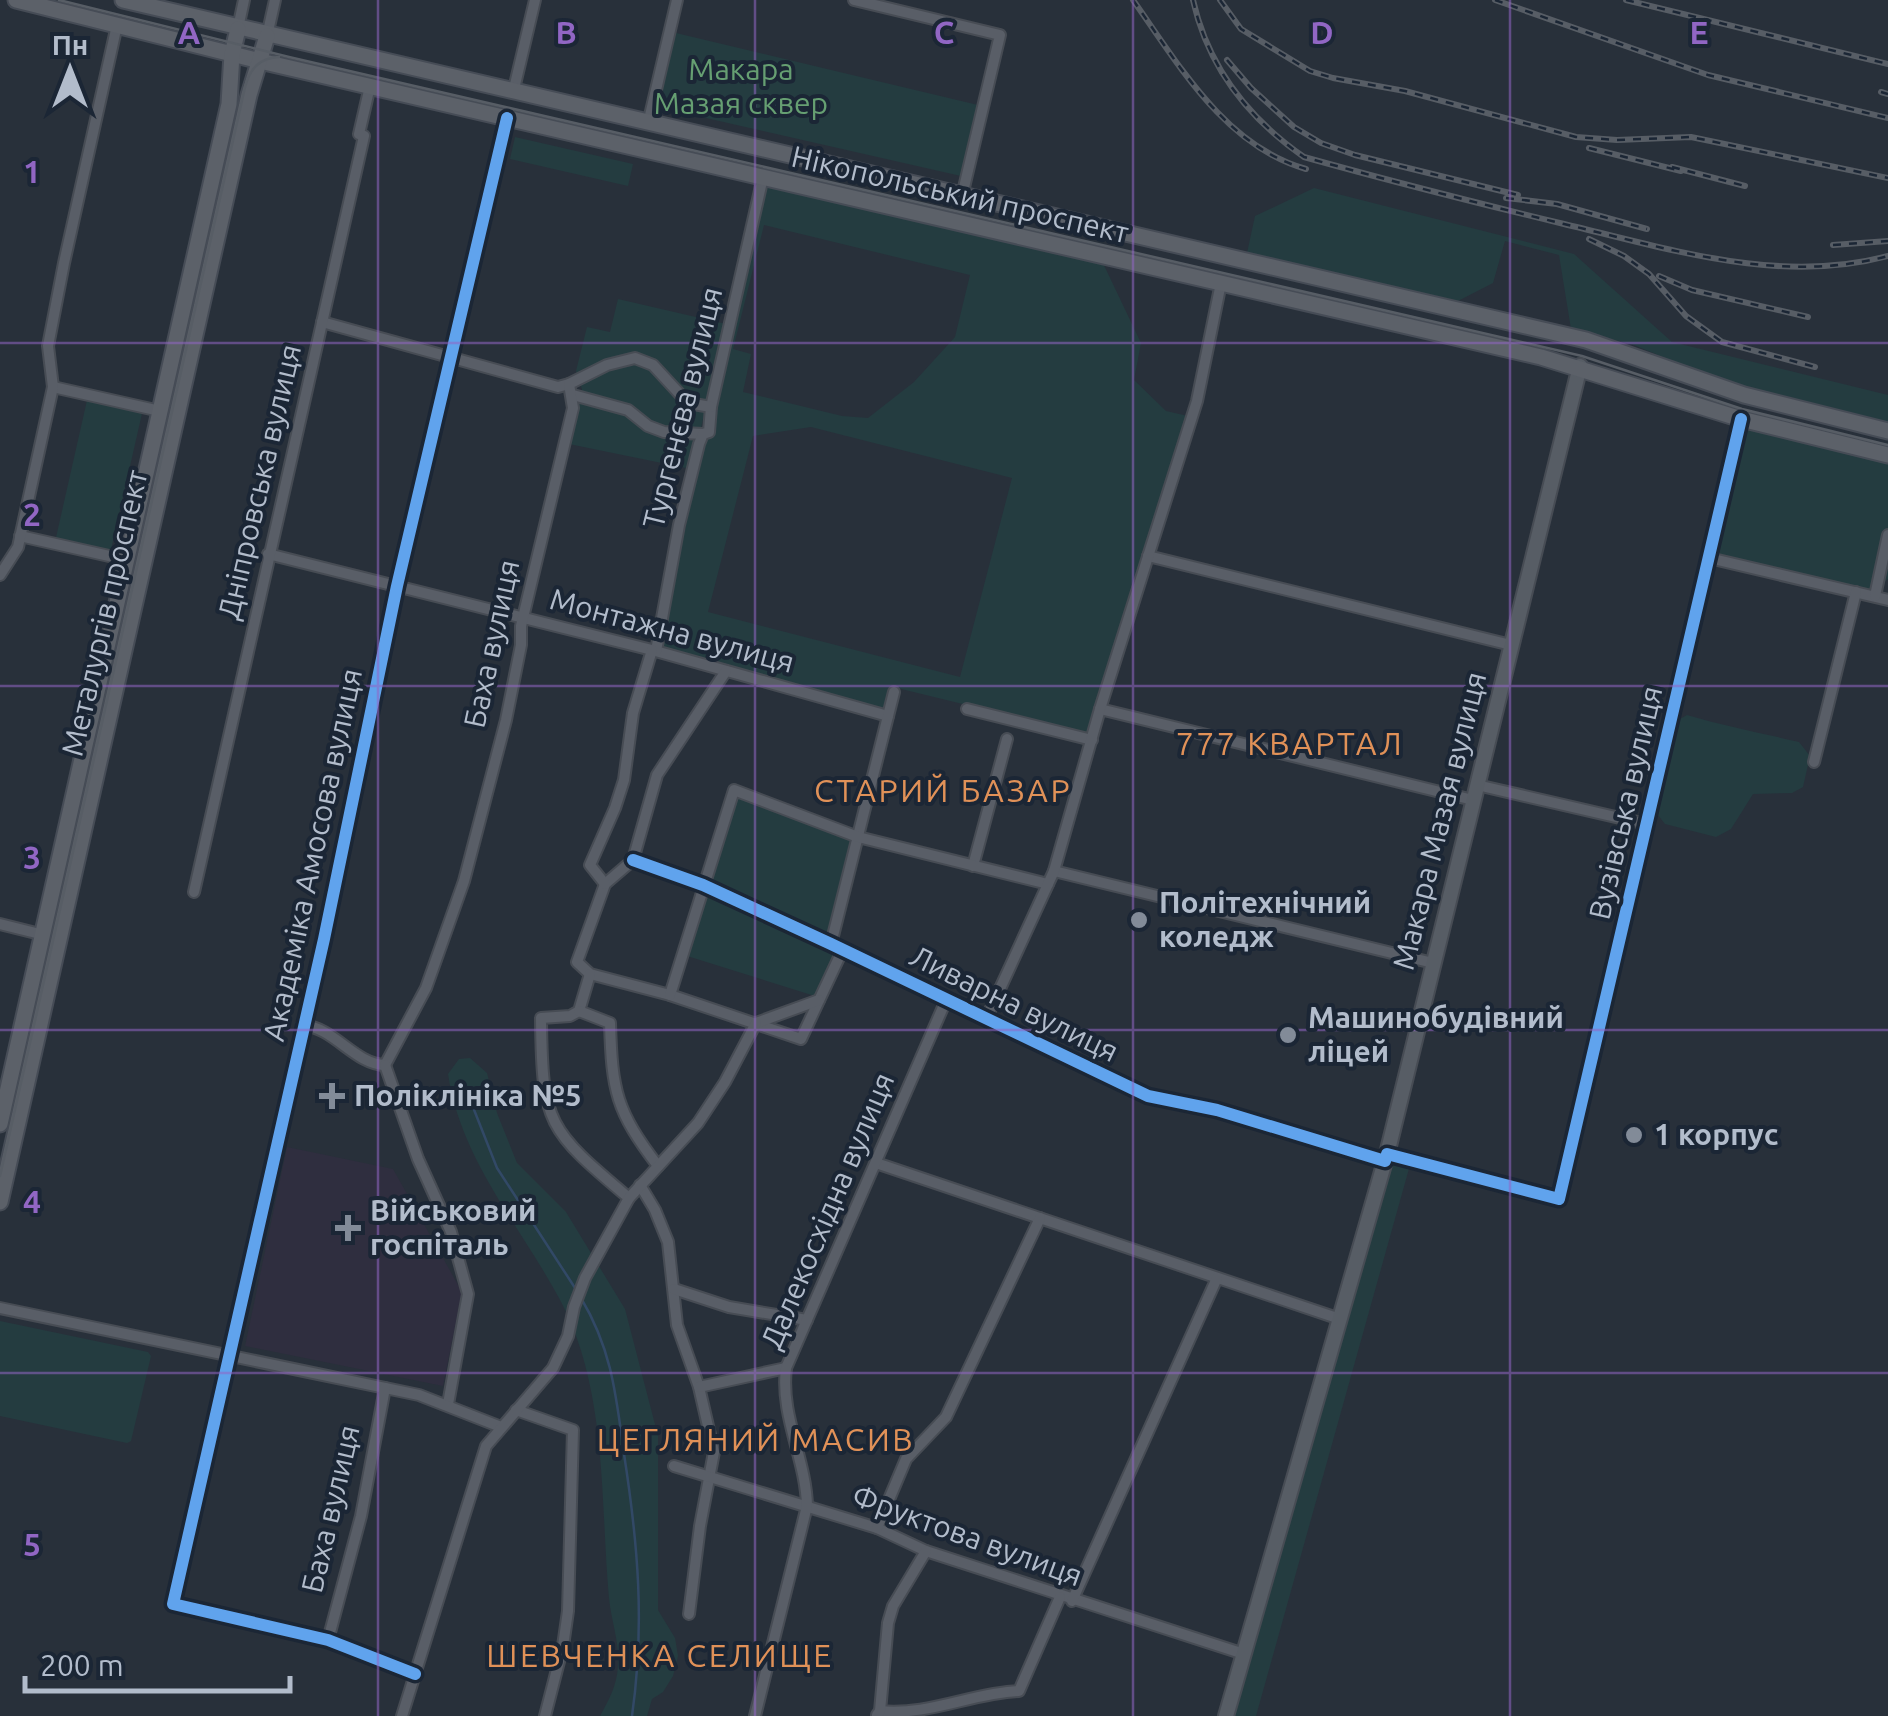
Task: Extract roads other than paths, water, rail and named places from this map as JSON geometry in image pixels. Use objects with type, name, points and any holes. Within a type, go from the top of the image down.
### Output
[{"type":"main road","name":"Нікопольський проспект","points":[[16,0],[262,62],[1580,366],[1741,419],[1888,456]]},
{"type":"main road","name":"Нікопольський проспект","points":[[122,0],[1586,340],[1744,394],[1888,430]]},
{"type":"main road","name":"Металургів проспект","points":[[0,1124],[229,104],[238,29]]},
{"type":"main road","name":"Металургів проспект","points":[[0,1202],[249,96],[267,36]]},
{"type":"main road","points":[[642,150],[648,124]]},
{"type":"main road","name":"Ливарна вулиця","points":[[1220,283],[1226,257]]},
{"type":"main road","name":"Макара Мазая вулиця","points":[[1226,1716],[1386,1158],[1586,340]]},
{"type":"main road","points":[[160,411],[178,415]]},
{"type":"main road","points":[[127,560],[144,563]]},
{"type":"main road","points":[[44,935],[60,939]]},
{"type":"street","points":[[238,29],[244,0]]},
{"type":"street","points":[[267,36],[275,0]]},
{"type":"street","points":[[513,93],[535,0]]},
{"type":"street","points":[[648,124],[678,0]]},
{"type":"street","points":[[854,0],[1000,35],[962,196]]},
{"type":"street","points":[[0,575],[18,547],[53,387],[48,346],[117,26]]},
{"type":"street","name":"Дніпровська вулиця","points":[[194,892],[364,136],[359,134],[370,86]]},
{"type":"street","name":"Академіка Амосова вулиця","points":[[328,1640],[173,1604],[324,939],[397,586],[507,118]]},
{"type":"street","name":"Тургенєва вулиця","points":[[604,884],[590,865],[624,780],[634,712],[654,650],[678,525],[703,434],[709,432],[710,407],[764,178]]},
{"type":"street","name":"Ливарна вулиця","points":[[987,1017],[1054,871],[1100,709],[1197,401],[1220,283]]},
{"type":"street","points":[[322,322],[571,390],[628,410],[648,426],[664,432],[703,434]]},
{"type":"street","points":[[571,390],[606,365],[635,358],[653,365],[688,403],[710,407]]},
{"type":"street","points":[[53,387],[160,411]]},
{"type":"street","name":"Баха вулиця","points":[[386,1065],[426,988],[464,881],[506,720],[524,617],[574,408],[571,390]]},
{"type":"street","name":"Вузівська вулиця","points":[[1559,1199],[1741,419]]},
{"type":"street","points":[[1875,596],[1888,535]]},
{"type":"street","points":[[20,536],[127,560]]},
{"type":"street","name":"Монтажна вулиця","points":[[268,554],[654,650],[888,716]]},
{"type":"street","points":[[1148,556],[1511,645]]},
{"type":"street","points":[[1708,558],[1888,600]]},
{"type":"street","points":[[1814,762],[1856,592]]},
{"type":"street","points":[[726,670],[657,775],[633,860],[604,884],[577,962],[590,974],[670,994],[801,1038],[820,999],[837,946],[858,837],[894,692]]},
{"type":"street","points":[[966,709],[1092,740]]},
{"type":"street","points":[[1100,709],[1475,793],[1646,824]]},
{"type":"street","points":[[973,866],[1007,739]]},
{"type":"street","points":[[670,994],[734,790],[858,837],[1048,884]]},
{"type":"street","name":"Ливарна вулиця","points":[[633,860],[702,885],[837,946],[1148,1096],[1218,1110],[1386,1158],[1559,1199]]},
{"type":"street","points":[[1054,871],[1433,963]]},
{"type":"street","points":[[0,924],[44,935]]},
{"type":"street","points":[[590,974],[578,1011],[570,1016],[541,1018],[546,1100],[563,1138],[630,1198]]},
{"type":"street","name":"Далекосхідна вулиця","points":[[807,1506],[807,1482],[785,1403],[786,1368],[947,998]]},
{"type":"street","points":[[402,1716],[482,1454],[562,1354],[584,1278],[630,1198],[698,1123],[756,1024],[820,999]]},
{"type":"street","points":[[578,1011],[610,1023],[618,1105],[633,1134],[658,1166]]},
{"type":"street","points":[[302,1025],[316,1026],[376,1065],[386,1065],[418,1158],[452,1232],[468,1294],[448,1404]]},
{"type":"street","points":[[876,1163],[1340,1319]]},
{"type":"street","points":[[640,1185],[656,1210],[668,1242],[680,1338],[699,1387],[714,1452],[689,1614]]},
{"type":"street","points":[[876,1528],[906,1459],[946,1417],[1040,1218]]},
{"type":"street","points":[[1072,1601],[1217,1278]]},
{"type":"street","points":[[674,1289],[729,1308],[807,1320]]},
{"type":"street","points":[[0,1308],[385,1388],[448,1404],[463,1415],[501,1427]]},
{"type":"street","points":[[699,1387],[786,1368]]},
{"type":"street","name":"Баха вулиця","points":[[328,1640],[361,1516],[385,1388]]},
{"type":"street","points":[[516,1410],[574,1430],[568,1610],[545,1716]]},
{"type":"street","name":"Фруктова вулиця","points":[[674,1466],[876,1528],[926,1552],[1244,1654]]},
{"type":"street","points":[[755,1716],[807,1506]]},
{"type":"street","points":[[926,1552],[888,1623],[878,1714],[908,1714],[967,1703],[992,1692],[1019,1690],[1060,1596]]},
{"type":"street","points":[[328,1640],[415,1674]]},
{"type":"waterway","points":[[469,1097],[497,1168],[577,1291]]},
{"type":"waterway","points":[[581,1298],[600,1336],[611,1373],[633,1520],[639,1616],[632,1716]]},
{"type":"tram line","points":[[59,0],[289,57],[1582,356],[1742,409],[1888,445]]},
{"type":"tram line","points":[[0,1176],[245,87],[257,65],[279,57]]},
{"type":"railway","points":[[1133,0],[1187,76],[1228,123],[1277,158],[1306,169]]},
{"type":"railway","points":[[1193,0],[1209,47],[1233,89],[1265,125],[1304,157],[1644,244],[1725,260],[1807,267],[1888,256]]},
{"type":"railway","points":[[1220,0],[1241,29],[1310,71],[1333,78],[1405,91],[1576,137],[1691,137],[1888,178]]},
{"type":"railway","points":[[1495,0],[1708,75],[1888,118]]},
{"type":"railway","points":[[1626,0],[1888,64]]},
{"type":"railway","points":[[1227,60],[1294,127],[1321,143],[1518,195]]},
{"type":"railway","points":[[1881,92],[1888,94]]},
{"type":"railway","points":[[1589,148],[1681,171]]},
{"type":"railway","points":[[1672,167],[1745,186]]},
{"type":"railway","points":[[1506,198],[1557,204],[1647,229]]},
{"type":"railway","points":[[1589,239],[1649,274],[1686,316],[1722,342],[1815,367]]},
{"type":"railway","points":[[1833,245],[1888,241]]},
{"type":"railway","points":[[1659,276],[1692,290],[1808,317]]},
{"type":"place","name":"Політехнічний коледж","points":[[1139,920]]},
{"type":"place","name":"Машинобудівний ліцей","points":[[1288,1035]]},
{"type":"place","name":"Поліклініка №5","points":[[332,1096]]},
{"type":"place","name":"1 корпус","points":[[1634,1135]]},
{"type":"place","name":"Військовий госпіталь","points":[[348,1228]]},
{"type":"district","name":"777 КВАРТАЛ","points":[[1290,744]]},
{"type":"district","name":"СТАРИЙ БАЗАР","points":[[943,791]]},
{"type":"district","name":"ЦЕГЛЯНИЙ МАСИВ","points":[[756,1440]]},
{"type":"district","name":"ШЕВЧЕНКА СЕЛИЩЕ","points":[[660,1656]]},
{"type":"park label","name":"Макара Мазая сквер","points":[[741,87]]}]
